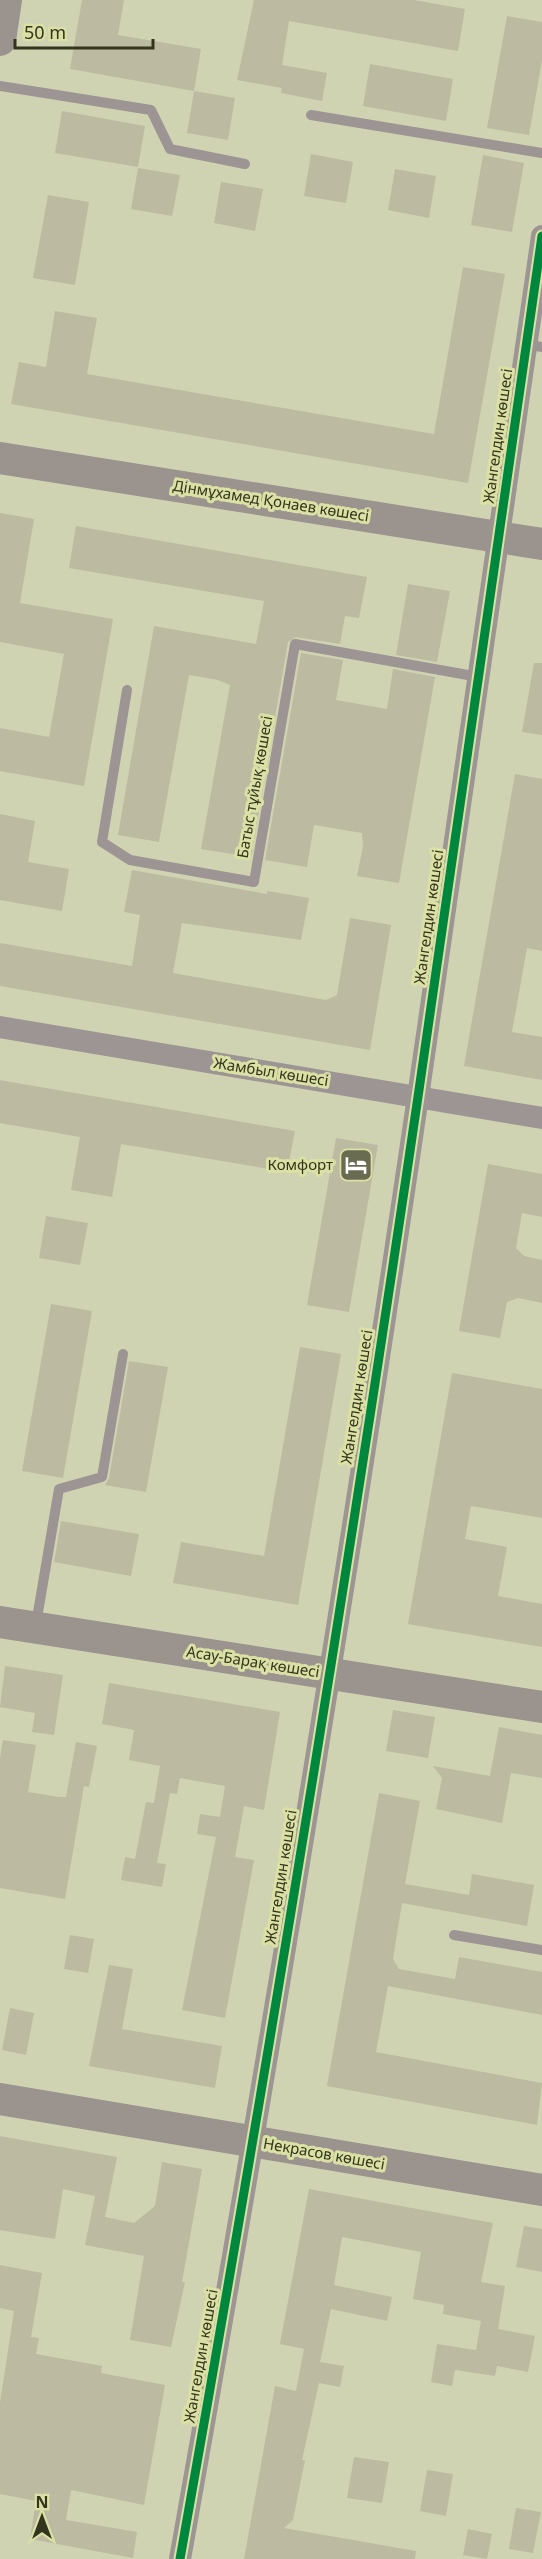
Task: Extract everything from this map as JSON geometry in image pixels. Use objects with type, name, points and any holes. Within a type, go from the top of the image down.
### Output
[{"type":"street","points":[[0,40],[6,0]]},
{"type":"street","name":"Жангелдин көшесі","points":[[180,2559],[254,2142],[329,1674],[418,1096],[499,537],[534,346],[542,236]]},
{"type":"street","name":"Дінмұхамед Қонаев көшесі","points":[[0,458],[542,544]]},
{"type":"street","name":"Жамбыл көшесі","points":[[0,1027],[542,1118]]},
{"type":"street","name":"Асау-Барақ көшесі","points":[[0,1622],[542,1707]]},
{"type":"street","name":"Некрасов көшесі","points":[[0,2099],[542,2190]]},
{"type":"lane","points":[[0,86],[151,110],[170,149],[245,164]]},
{"type":"lane","points":[[311,115],[542,153]]},
{"type":"lane","name":"Батыс тұйық көшесі","points":[[127,690],[102,842],[130,860],[254,882],[295,644],[480,677]]},
{"type":"lane","points":[[35,1627],[59,1489],[102,1477],[123,1354]]},
{"type":"lane","points":[[454,1935],[542,1950]]},
{"type":"building","points":[[82,0],[124,0],[118,35],[201,49],[194,91],[70,69]]},
{"type":"building","points":[[254,0],[414,0],[465,9],[458,51],[289,21],[282,65],[327,73],[322,101],[281,93],[282,88],[237,80]]},
{"type":"building","points":[[507,16],[542,22],[542,60],[529,135],[487,128]]},
{"type":"building","points":[[370,64],[453,79],[446,121],[363,106]]},
{"type":"building","points":[[194,91],[235,98],[228,140],[187,133]]},
{"type":"building","points":[[62,111],[145,126],[138,167],[55,153]]},
{"type":"building","points":[[311,154],[353,162],[346,203],[304,196]]},
{"type":"building","points":[[483,155],[524,163],[512,232],[471,225]]},
{"type":"building","points":[[138,168],[180,175],[172,216],[131,209]]},
{"type":"building","points":[[395,169],[436,176],[429,218],[388,210]]},
{"type":"building","points":[[221,182],[263,189],[255,231],[214,223]]},
{"type":"building","points":[[48,195],[89,202],[75,285],[33,278]]},
{"type":"building","points":[[463,267],[505,274],[468,483],[11,404],[19,362],[46,367],[55,311],[97,318],[87,374],[434,434]]},
{"type":"building","points":[[0,513],[34,519],[20,603],[113,619],[84,786],[0,771],[0,728],[49,737],[64,654],[0,642]]},
{"type":"building","points":[[76,526],[367,577],[359,618],[345,616],[340,644],[296,637],[288,642],[251,857],[201,849],[230,685],[218,680],[189,675],[159,842],[118,835],[154,626],[256,644],[264,601],[69,568]]},
{"type":"building","points":[[408,584],[450,591],[437,662],[396,655]]},
{"type":"building","points":[[301,653],[343,660],[336,700],[387,709],[393,669],[435,677],[399,883],[357,876],[363,846],[362,833],[314,825],[307,867],[265,860]]},
{"type":"building","points":[[534,663],[542,663],[542,735],[522,732]]},
{"type":"building","points":[[515,774],[542,779],[542,951],[527,948],[512,1032],[542,1037],[542,1080],[464,1066]]},
{"type":"building","points":[[0,814],[35,821],[28,862],[69,869],[62,911],[0,900]]},
{"type":"building","points":[[132,870],[267,894],[267,891],[309,898],[301,940],[182,923],[173,973],[326,1000],[337,995],[350,918],[391,925],[370,1050],[0,986],[0,943],[132,966],[140,915],[124,912]]},
{"type":"building","points":[[0,1080],[295,1131],[287,1172],[121,1144],[112,1197],[71,1190],[80,1137],[0,1123]]},
{"type":"building","points":[[336,1138],[378,1145],[349,1312],[307,1305]]},
{"type":"building","points":[[488,1164],[542,1174],[542,1217],[522,1213],[516,1248],[524,1256],[542,1260],[542,1303],[518,1298],[507,1302],[500,1338],[459,1331]]},
{"type":"building","points":[[46,1216],[88,1223],[80,1265],[39,1258]]},
{"type":"building","points":[[51,1304],[92,1311],[63,1478],[22,1471]]},
{"type":"building","points":[[300,1347],[341,1354],[298,1605],[173,1583],[181,1542],[264,1556]]},
{"type":"building","points":[[129,1361],[168,1367],[146,1492],[105,1485],[109,1478]]},
{"type":"building","points":[[452,1373],[542,1389],[542,1518],[471,1506],[465,1539],[507,1547],[498,1596],[542,1604],[542,1647],[408,1624]]},
{"type":"building","points":[[61,1521],[139,1534],[131,1576],[54,1562]]},
{"type":"building","points":[[5,1666],[63,1675],[54,1735],[32,1732],[35,1713],[0,1707]]},
{"type":"building","points":[[109,1683],[280,1712],[264,1810],[244,1806],[235,1857],[254,1860],[225,2018],[182,2010],[216,1837],[197,1834],[200,1814],[220,1817],[225,1786],[180,1778],[177,1794],[170,1793],[157,1863],[166,1864],[162,1887],[121,1880],[125,1857],[135,1859],[146,1802],[154,1803],[160,1766],[129,1760],[134,1730],[102,1724]]},
{"type":"building","points":[[393,1710],[435,1717],[428,1758],[386,1751]]},
{"type":"building","points":[[499,1727],[542,1735],[542,1778],[511,1773],[502,1823],[436,1809],[442,1778],[433,1766],[490,1776]]},
{"type":"building","points":[[3,1740],[36,1745],[28,1792],[59,1797],[66,1797],[76,1742],[97,1746],[89,1787],[84,1786],[65,1899],[0,1888],[0,1758]]},
{"type":"building","points":[[379,1793],[420,1801],[405,1884],[469,1895],[472,1874],[534,1885],[527,1926],[402,1903],[393,1959],[399,1969],[455,1979],[459,1957],[542,1972],[542,2015],[388,1986],[376,2052],[542,2083],[537,2125],[327,2086]]},
{"type":"building","points":[[70,1935],[94,1939],[88,1973],[64,1969]]},
{"type":"building","points":[[109,1965],[133,1969],[122,2029],[222,2046],[215,2088],[89,2066]]},
{"type":"building","points":[[10,2008],[34,2013],[26,2055],[2,2050]]},
{"type":"building","points":[[0,2136],[117,2157],[105,2217],[134,2223],[155,2206],[162,2162],[202,2169],[182,2282],[185,2282],[171,2347],[130,2340],[144,2256],[85,2245],[95,2196],[63,2189],[55,2239],[0,2230]]},
{"type":"building","points":[[309,2189],[493,2223],[481,2282],[505,2286],[498,2329],[535,2336],[528,2372],[497,2366],[495,2376],[455,2370],[452,2386],[431,2382],[437,2344],[476,2350],[481,2321],[443,2314],[444,2305],[413,2299],[421,2252],[342,2237],[334,2285],[392,2297],[387,2321],[331,2309],[320,2362],[344,2366],[340,2387],[319,2383],[302,2460],[305,2460],[293,2520],[284,2528],[416,2551],[415,2559],[244,2559],[275,2386],[296,2391],[304,2349],[280,2344]]},
{"type":"building","points":[[524,2226],[542,2229],[542,2272],[516,2267]]},
{"type":"building","points":[[0,2265],[42,2273],[31,2337],[39,2338],[36,2354],[102,2366],[101,2373],[165,2385],[144,2505],[71,2490],[66,2520],[137,2532],[133,2558],[30,2539],[36,2501],[0,2494],[0,2403],[14,2311],[0,2308]]},
{"type":"building","points":[[354,2457],[389,2462],[382,2503],[347,2498]]},
{"type":"building","points":[[427,2470],[453,2474],[446,2516],[420,2511]]},
{"type":"building","points":[[516,2508],[541,2512],[533,2553],[509,2549]]},
{"type":"building","points":[[468,2529],[492,2534],[487,2559],[463,2555]]},
{"type":"cycle path","points":[[180,2559],[275,2009],[364,1458],[542,236]]},
{"type":"place","name":"Комфорт","points":[[356,1165]]}]
